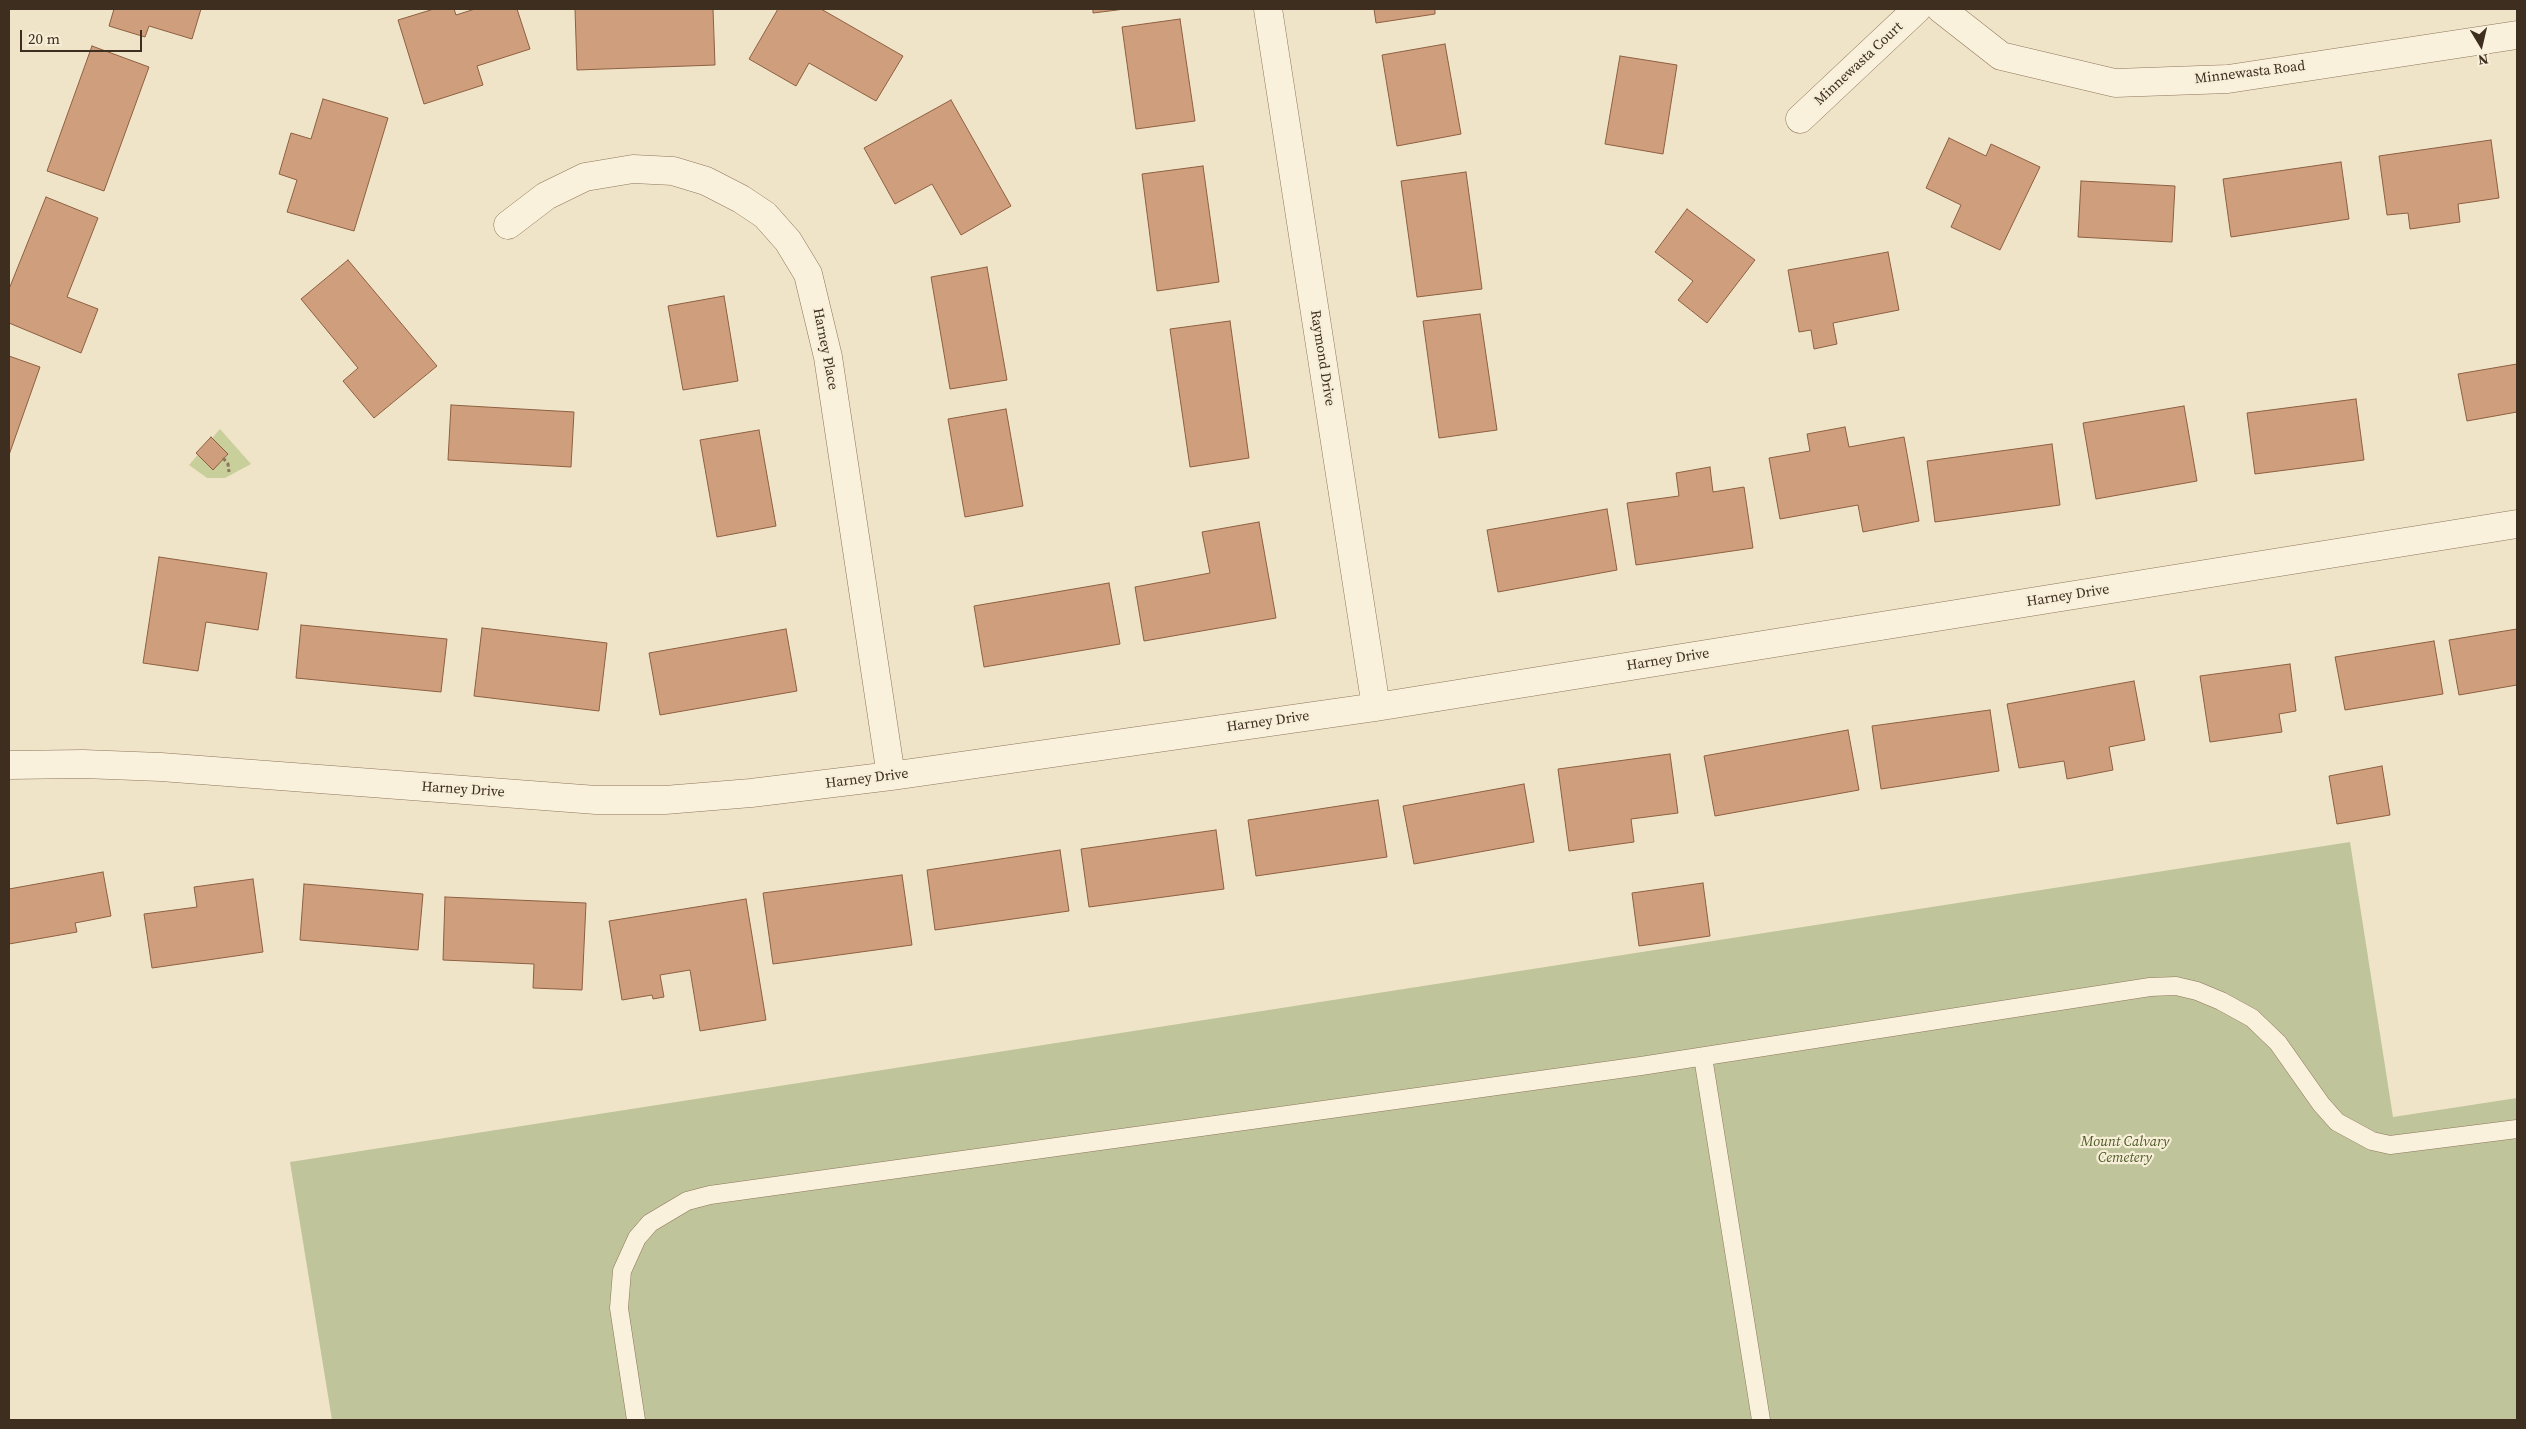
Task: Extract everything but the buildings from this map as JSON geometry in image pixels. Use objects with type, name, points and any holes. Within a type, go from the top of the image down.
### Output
[{"type":"street","name":"Raymond Drive","points":[[1268,9],[1376,707]]},
{"type":"street","name":"Minnewasta Court","points":[[1800,119],[1917,9]]},
{"type":"street","name":"Minnewasta Road","points":[[1941,9],[2001,56],[2115,83],[2228,78],[2517,35]]},
{"type":"street","name":"Harney Place","points":[[508,225],[546,196],[585,178],[632,169],[673,171],[706,181],[741,199],[765,215],[788,241],[808,274],[828,356],[892,776]]},
{"type":"street","name":"Harney Drive","points":[[9,766],[84,764],[161,767],[596,800],[665,800],[892,776],[1376,707],[2517,524]]},
{"type":"lane","points":[[636,1420],[620,1308],[622,1271],[637,1238],[650,1223],[687,1201],[710,1195],[1703,1056],[2118,991],[2176,986],[2220,1001],[2252,1018],[2278,1043],[2321,1104],[2337,1122],[2372,1141],[2390,1145],[2517,1129]]},
{"type":"lane","points":[[1703,1056],[1761,1420]]},
{"type":"path","points":[[224,458],[228,464],[229,472]]},
{"type":"green space","points":[[220,429],[251,464],[225,478],[207,478],[189,465]]},
{"type":"green space","name":"Mount Calvary Cemetery","points":[[2350,842],[2393,1117],[2517,1098],[2517,1420],[332,1420],[290,1162]]}]
